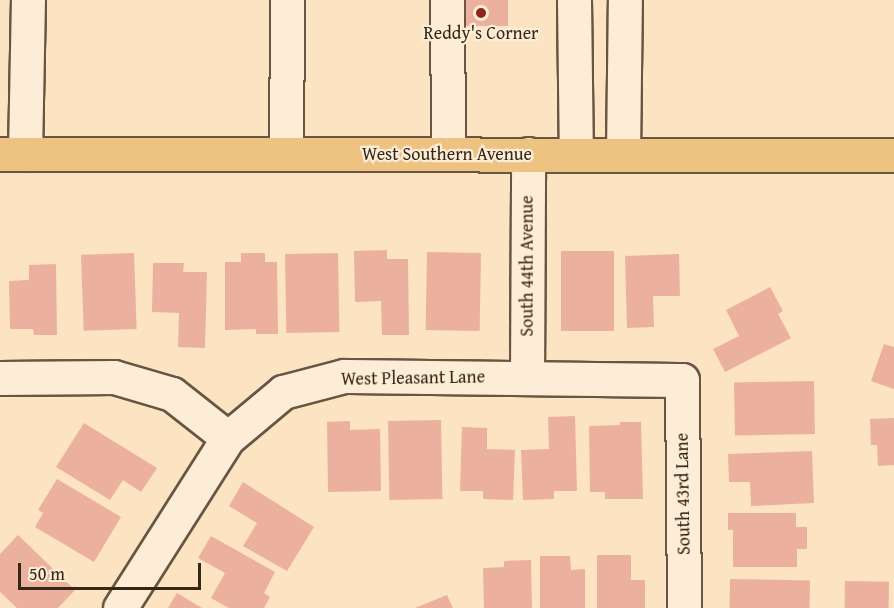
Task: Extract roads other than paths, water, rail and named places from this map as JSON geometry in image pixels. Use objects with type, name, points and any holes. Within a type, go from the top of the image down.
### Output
[{"type":"main road","name":"West Southern Avenue","points":[[13,154],[894,155]]},
{"type":"street","points":[[13,154],[28,0]]},
{"type":"street","points":[[286,154],[287,0]]},
{"type":"street","points":[[447,0],[448,154]]},
{"type":"street","points":[[574,0],[576,154]]},
{"type":"street","points":[[623,155],[625,0]]},
{"type":"street","name":"South 44th Avenue","points":[[526,377],[528,154]]},
{"type":"street","name":"West Pleasant Lane","points":[[120,608],[228,438],[283,392],[344,376],[682,380]]},
{"type":"street","points":[[0,378],[114,377],[172,394],[228,438]]},
{"type":"street","name":"South 43rd Lane","points":[[682,380],[684,608]]},
{"type":"place","name":"Reddy's Corner","points":[[481,13]]}]
